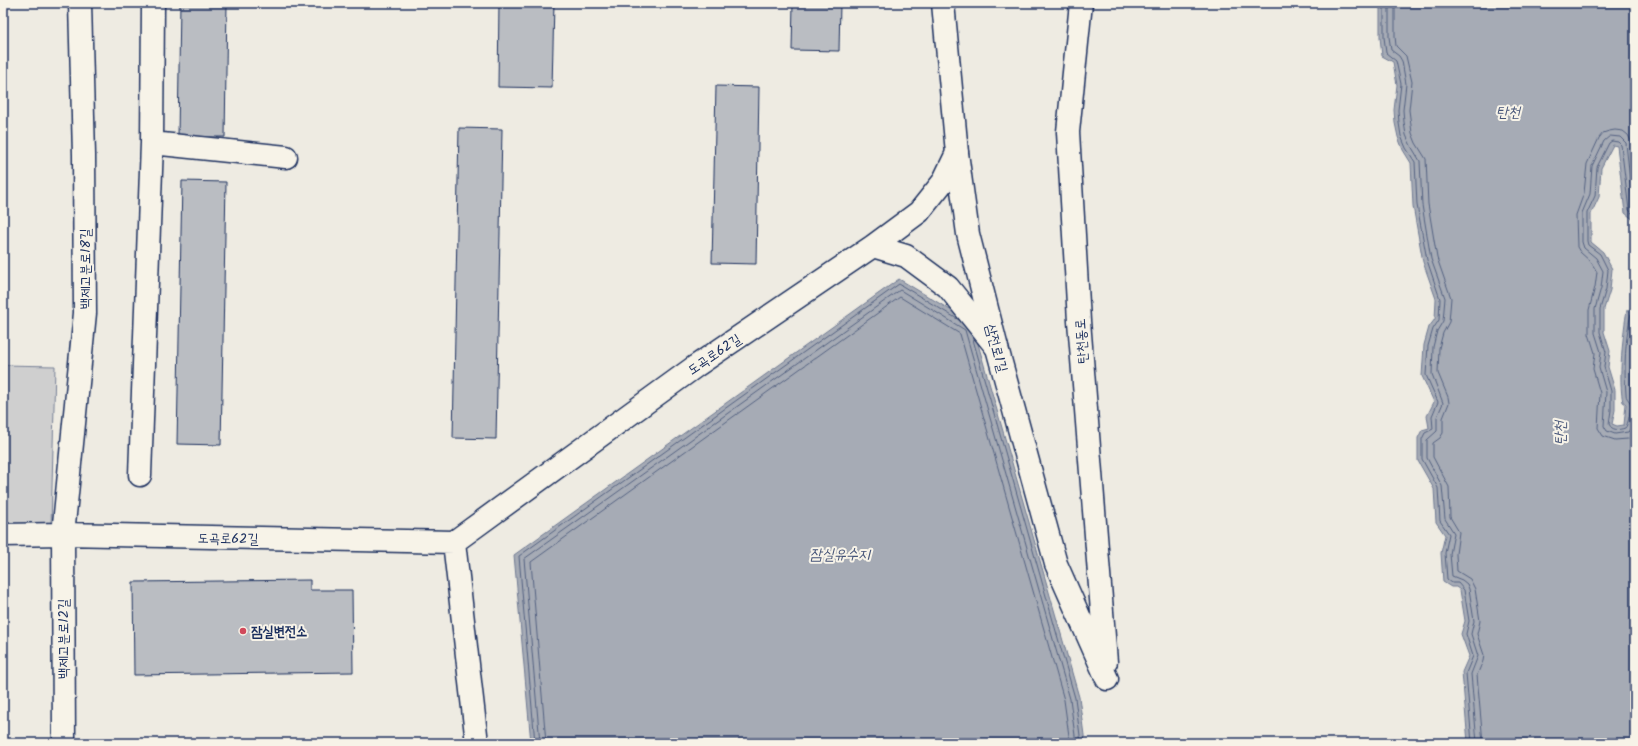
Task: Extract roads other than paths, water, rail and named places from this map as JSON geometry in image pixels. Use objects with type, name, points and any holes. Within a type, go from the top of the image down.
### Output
[{"type":"street","name":"백제고분로18길","points":[[63,534],[85,313],[84,155],[80,3]]},
{"type":"street","points":[[140,475],[152,143],[153,3]]},
{"type":"street","name":"삼전로1길","points":[[943,3],[957,152],[968,234],[996,348],[1056,564],[1107,679]]},
{"type":"street","name":"탄천동로","points":[[1081,3],[1068,132],[1079,321],[1107,679]]},
{"type":"street","points":[[152,143],[286,157]]},
{"type":"street","name":"도곡로62길","points":[[3,535],[63,534],[454,542],[696,366],[872,246],[919,212],[943,182],[957,152]]},
{"type":"street","points":[[872,246],[906,256],[948,287],[996,348]]},
{"type":"street","name":"백제고분로12길","points":[[63,534],[64,743]]},
{"type":"street","points":[[454,542],[477,743]]},
{"type":"water","name":"탄천","points":[[1380,3],[1635,3],[1635,221],[1625,213],[1617,146],[1613,145],[1601,168],[1599,197],[1591,214],[1591,242],[1603,252],[1612,269],[1610,290],[1604,309],[1604,332],[1610,351],[1608,367],[1615,390],[1615,410],[1612,424],[1617,426],[1624,425],[1626,404],[1623,402],[1621,382],[1625,319],[1627,310],[1634,308],[1635,302],[1635,743],[1468,743],[1462,672],[1469,656],[1461,634],[1465,621],[1460,590],[1443,582],[1441,553],[1445,535],[1436,522],[1434,489],[1418,461],[1418,438],[1422,430],[1429,428],[1427,416],[1434,402],[1422,376],[1424,345],[1429,327],[1435,319],[1436,299],[1423,262],[1413,206],[1411,163],[1403,150],[1395,123],[1394,110],[1397,85],[1393,62],[1382,56],[1380,37]]},
{"type":"water","name":"잠실유수지","points":[[899,279],[972,323],[1079,697],[1085,743],[531,743],[514,555]]},
{"type":"place","name":"잠실변전소","points":[[243,631]]}]
